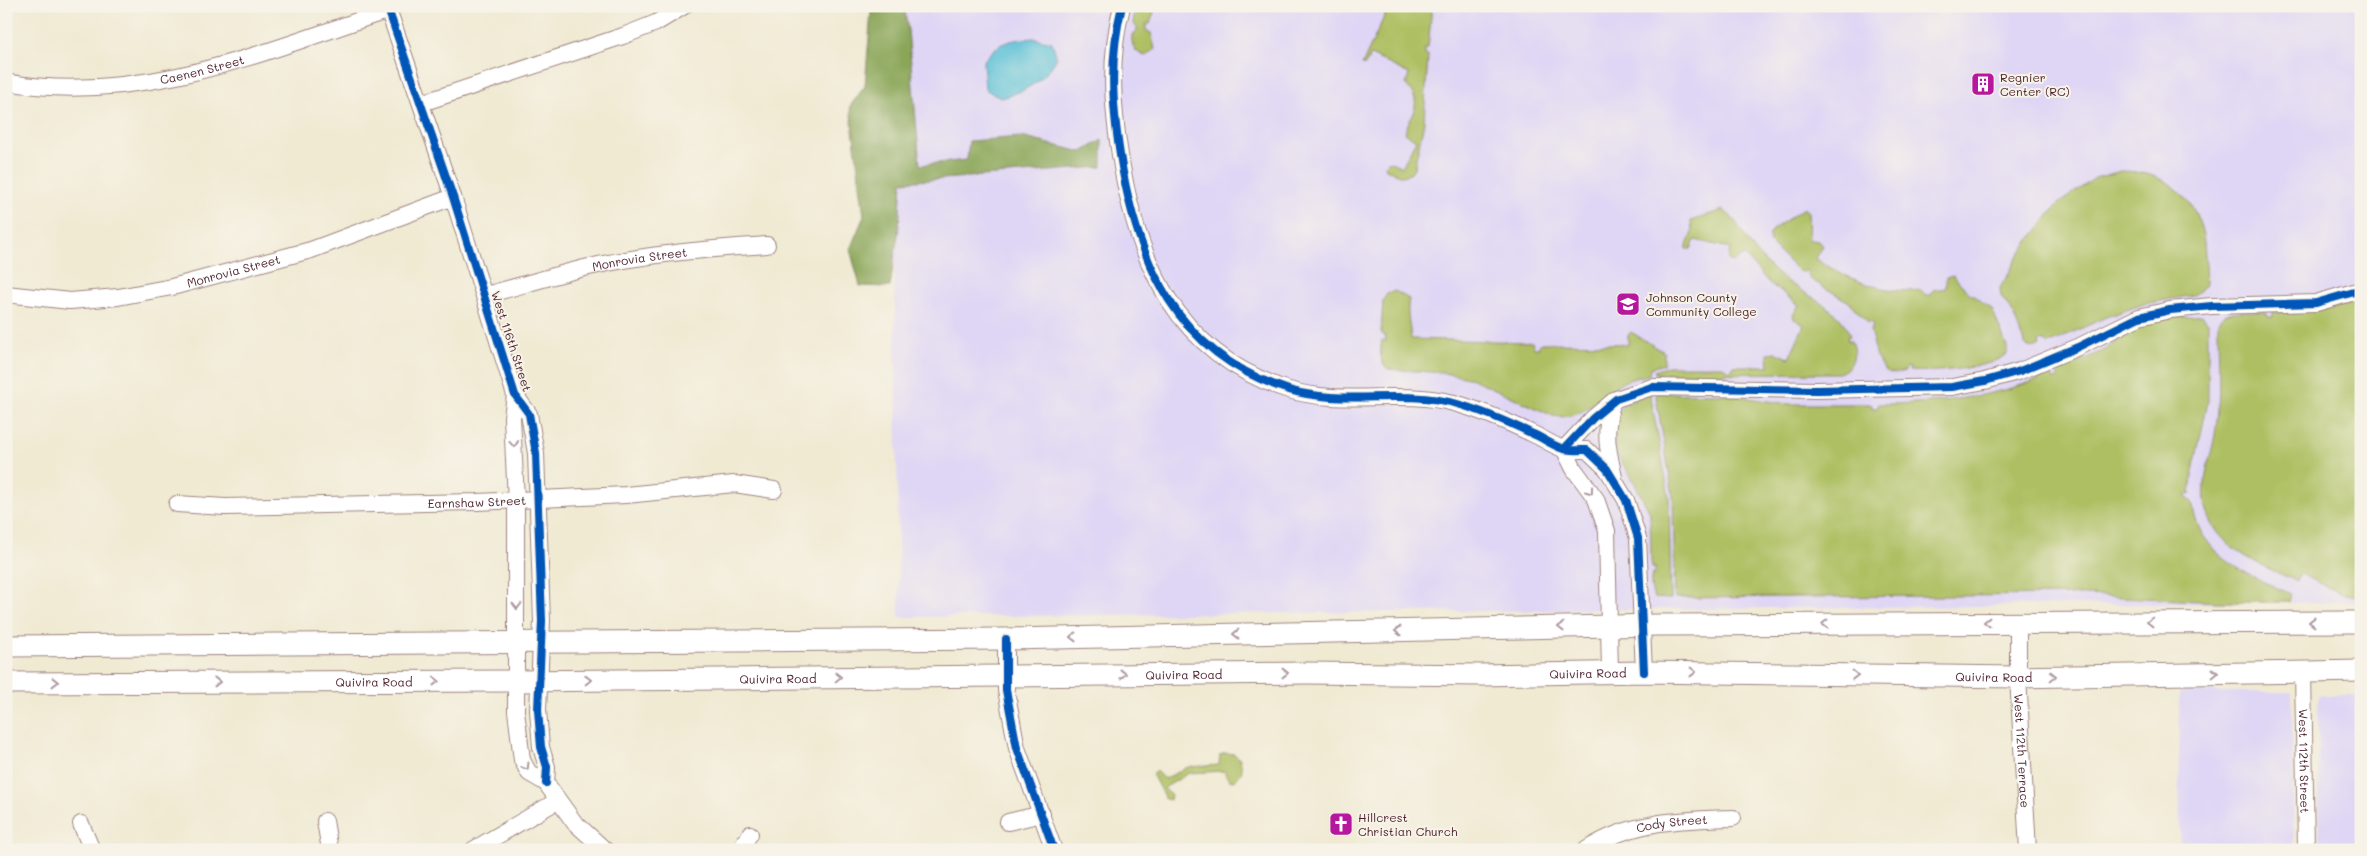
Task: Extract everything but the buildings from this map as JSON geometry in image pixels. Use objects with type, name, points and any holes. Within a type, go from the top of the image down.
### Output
[{"type":"main road","points":[[6,646],[1006,639],[1609,626],[2018,622],[2361,622]]},
{"type":"main road","name":"Quivira Road","points":[[6,682],[539,681],[1307,673],[1482,676],[1644,672],[2018,677],[2361,671]]},
{"type":"street","points":[[422,104],[623,36],[656,23],[684,6]]},
{"type":"street","points":[[1122,6],[1116,30],[1112,72],[1116,128],[1124,183],[1150,268],[1169,302],[1194,333],[1222,358],[1254,376],[1290,390],[1325,397],[1419,397],[1454,403],[1515,426],[1564,449],[1587,450],[1607,470],[1626,500],[1638,538],[1644,672]]},
{"type":"street","name":"West 116th Street","points":[[388,8],[486,295],[515,395],[529,414],[536,454],[540,643],[538,710],[541,747],[547,767],[546,783]]},
{"type":"street","name":"Caenen Street","points":[[6,82],[28,86],[77,89],[119,86],[174,76],[248,57],[388,8]]},
{"type":"street","name":"Monrovia Street","points":[[6,294],[70,300],[118,297],[172,286],[311,250],[453,197]]},
{"type":"street","name":"Monrovia Street","points":[[486,295],[588,267],[648,256],[705,249],[767,246]]},
{"type":"street","points":[[1564,449],[1593,418],[1612,403],[1632,392],[1652,387],[1817,390],[1952,387],[1985,381],[2020,371],[2139,317],[2170,310],[2203,307],[2316,303],[2361,290]]},
{"type":"street","name":"West 116th Street","points":[[515,395],[512,417],[516,501],[517,735],[522,760],[529,773],[546,783],[557,801],[574,822],[605,850]]},
{"type":"street","points":[[1612,403],[1606,425],[1606,442],[1615,483]]},
{"type":"street","points":[[1564,449],[1574,469],[1596,499],[1607,531],[1610,673]]},
{"type":"street","name":"Earnshaw Street","points":[[177,504],[225,507],[516,501],[626,495],[734,484],[774,490]]},
{"type":"street","name":"West 112th Terrace","points":[[2018,622],[2018,677],[2028,850]]},
{"type":"street","points":[[1006,639],[1006,675],[1010,719],[1017,748],[1054,850]]},
{"type":"street","name":"West 112th Street","points":[[2304,671],[2306,850]]},
{"type":"street","points":[[474,850],[557,801]]},
{"type":"street","points":[[1008,822],[1042,814]]},
{"type":"street","name":"Cody Street","points":[[1586,850],[1622,832],[1654,823],[1733,818]]},
{"type":"street","points":[[325,821],[330,850]]},
{"type":"street","points":[[81,824],[92,850]]},
{"type":"street","points":[[739,850],[750,834]]},
{"type":"shaded area","name":"Johnson County Community College","points":[[891,6],[2361,6],[2361,602],[899,617]]},
{"type":"shaded area","points":[[2179,692],[2292,692],[2294,850],[2180,850]]},
{"type":"shaded area","points":[[2318,695],[2361,695],[2361,850],[2319,850]]},
{"type":"green space","points":[[866,6],[904,6],[908,30],[920,165],[967,160],[969,141],[1021,137],[1082,152],[1102,140],[1102,167],[902,182],[899,227],[890,287],[860,286],[850,249],[864,216],[850,106],[865,86],[871,12]]},
{"type":"green space","points":[[1135,6],[1156,6],[1150,24],[1146,24],[1146,30],[1151,33],[1155,49],[1146,56],[1136,51],[1132,42],[1132,35],[1137,31],[1137,27],[1133,24]]},
{"type":"green space","points":[[1389,6],[1432,6],[1428,48],[1425,48],[1425,55],[1428,55],[1424,122],[1414,168],[1410,174],[1402,176],[1386,169],[1385,165],[1389,161],[1402,167],[1416,140],[1405,133],[1415,103],[1412,92],[1406,85],[1409,74],[1371,55],[1365,65],[1362,65]]},
{"type":"green space","points":[[2121,171],[2156,177],[2170,184],[2192,206],[2199,221],[2203,237],[2206,272],[2205,287],[2194,295],[2144,304],[2106,317],[2048,344],[2043,340],[2036,347],[2032,348],[2025,345],[2012,311],[2001,296],[2000,288],[2019,254],[2058,204],[2095,178]]},
{"type":"green space","points":[[1804,208],[1808,212],[1809,240],[1819,241],[1823,246],[1815,258],[1839,272],[1865,283],[1893,290],[1921,290],[1926,295],[1930,295],[1933,290],[1946,288],[1946,277],[1953,275],[1968,292],[1992,309],[2007,347],[2007,354],[1988,363],[1961,369],[1909,371],[1910,368],[1906,367],[1905,371],[1888,372],[1879,362],[1876,354],[1870,331],[1873,326],[1872,322],[1868,323],[1849,302],[1810,279],[1806,270],[1803,272],[1798,271],[1770,243],[1769,236],[1772,230]]},
{"type":"green space","points":[[1722,210],[1732,218],[1757,254],[1776,273],[1819,301],[1838,317],[1850,336],[1847,337],[1848,341],[1851,341],[1854,351],[1854,356],[1848,368],[1839,373],[1656,374],[1654,371],[1668,366],[1723,366],[1731,371],[1734,366],[1769,366],[1768,353],[1775,352],[1789,358],[1804,325],[1794,319],[1793,315],[1799,305],[1768,282],[1744,255],[1733,262],[1728,260],[1730,248],[1695,240],[1691,249],[1686,249],[1692,232],[1691,221]]},
{"type":"green space","points":[[1395,291],[1409,299],[1408,314],[1411,339],[1532,342],[1534,348],[1538,348],[1541,343],[1628,344],[1628,335],[1631,332],[1664,352],[1664,364],[1650,368],[1649,375],[1615,386],[1580,412],[1564,417],[1553,416],[1473,379],[1445,373],[1388,369],[1383,363],[1381,356],[1382,340],[1386,341],[1385,336],[1381,333],[1383,300],[1387,294]]},
{"type":"green space","points":[[2361,300],[2361,597],[2340,593],[2301,574],[2296,581],[2263,566],[2232,547],[2220,535],[2211,521],[2205,504],[2205,484],[2218,415],[2218,322],[2221,317],[2232,312],[2245,311],[2265,312],[2268,317],[2273,317],[2273,313],[2321,310]]},
{"type":"green space","points":[[2202,315],[2208,322],[2208,401],[2190,494],[2187,494],[2187,498],[2192,502],[2196,521],[2204,536],[2215,550],[2242,571],[2291,594],[2289,602],[2218,602],[2085,595],[1675,598],[1673,496],[1656,397],[1657,393],[1723,394],[1788,404],[1869,404],[1872,405],[1872,408],[1877,408],[1879,404],[1923,403],[1965,398],[2007,389],[2048,376],[2052,376],[2053,380],[2058,378],[2058,372],[2102,351],[2146,323]]},
{"type":"green space","points":[[1650,393],[1669,497],[1671,599],[1654,598],[1651,580],[1652,574],[1655,574],[1655,568],[1652,568],[1651,561],[1650,513],[1632,478],[1618,457],[1611,426],[1623,405]]},
{"type":"green space","points":[[1225,753],[1234,754],[1240,759],[1242,771],[1235,781],[1229,780],[1224,771],[1189,773],[1164,788],[1171,795],[1170,800],[1165,799],[1152,774],[1156,771],[1164,779],[1188,767],[1219,765],[1220,755]]},
{"type":"water","points":[[1034,38],[1052,42],[1057,58],[1046,73],[1026,89],[1000,98],[985,89],[983,62],[988,55],[1005,43]]},
{"type":"cycle path","points":[[387,6],[453,197],[515,395],[529,414],[536,453],[542,621],[538,710],[541,747],[547,767],[546,783]]},
{"type":"cycle path","points":[[1122,6],[1115,44],[1113,80],[1117,136],[1128,195],[1138,232],[1151,268],[1169,300],[1191,329],[1218,354],[1250,374],[1289,390],[1309,395],[1330,397],[1413,397],[1454,403],[1504,421],[1560,448],[1587,450],[1607,469],[1626,500],[1638,538],[1644,672]]},
{"type":"cycle path","points":[[1564,449],[1593,418],[1616,399],[1652,387],[1817,390],[1952,387],[1985,381],[2020,371],[2078,347],[2139,317],[2170,310],[2212,306],[2316,303],[2361,290]]},
{"type":"cycle path","points":[[1006,639],[1006,690],[1017,748],[1054,850]]},
{"type":"place","name":"Regnier Center (RC)","points":[[1983,84]]},
{"type":"place","name":"Johnson County Community College","points":[[1628,304]]},
{"type":"place","name":"Hillcrest Christian Church","points":[[1341,824]]}]
